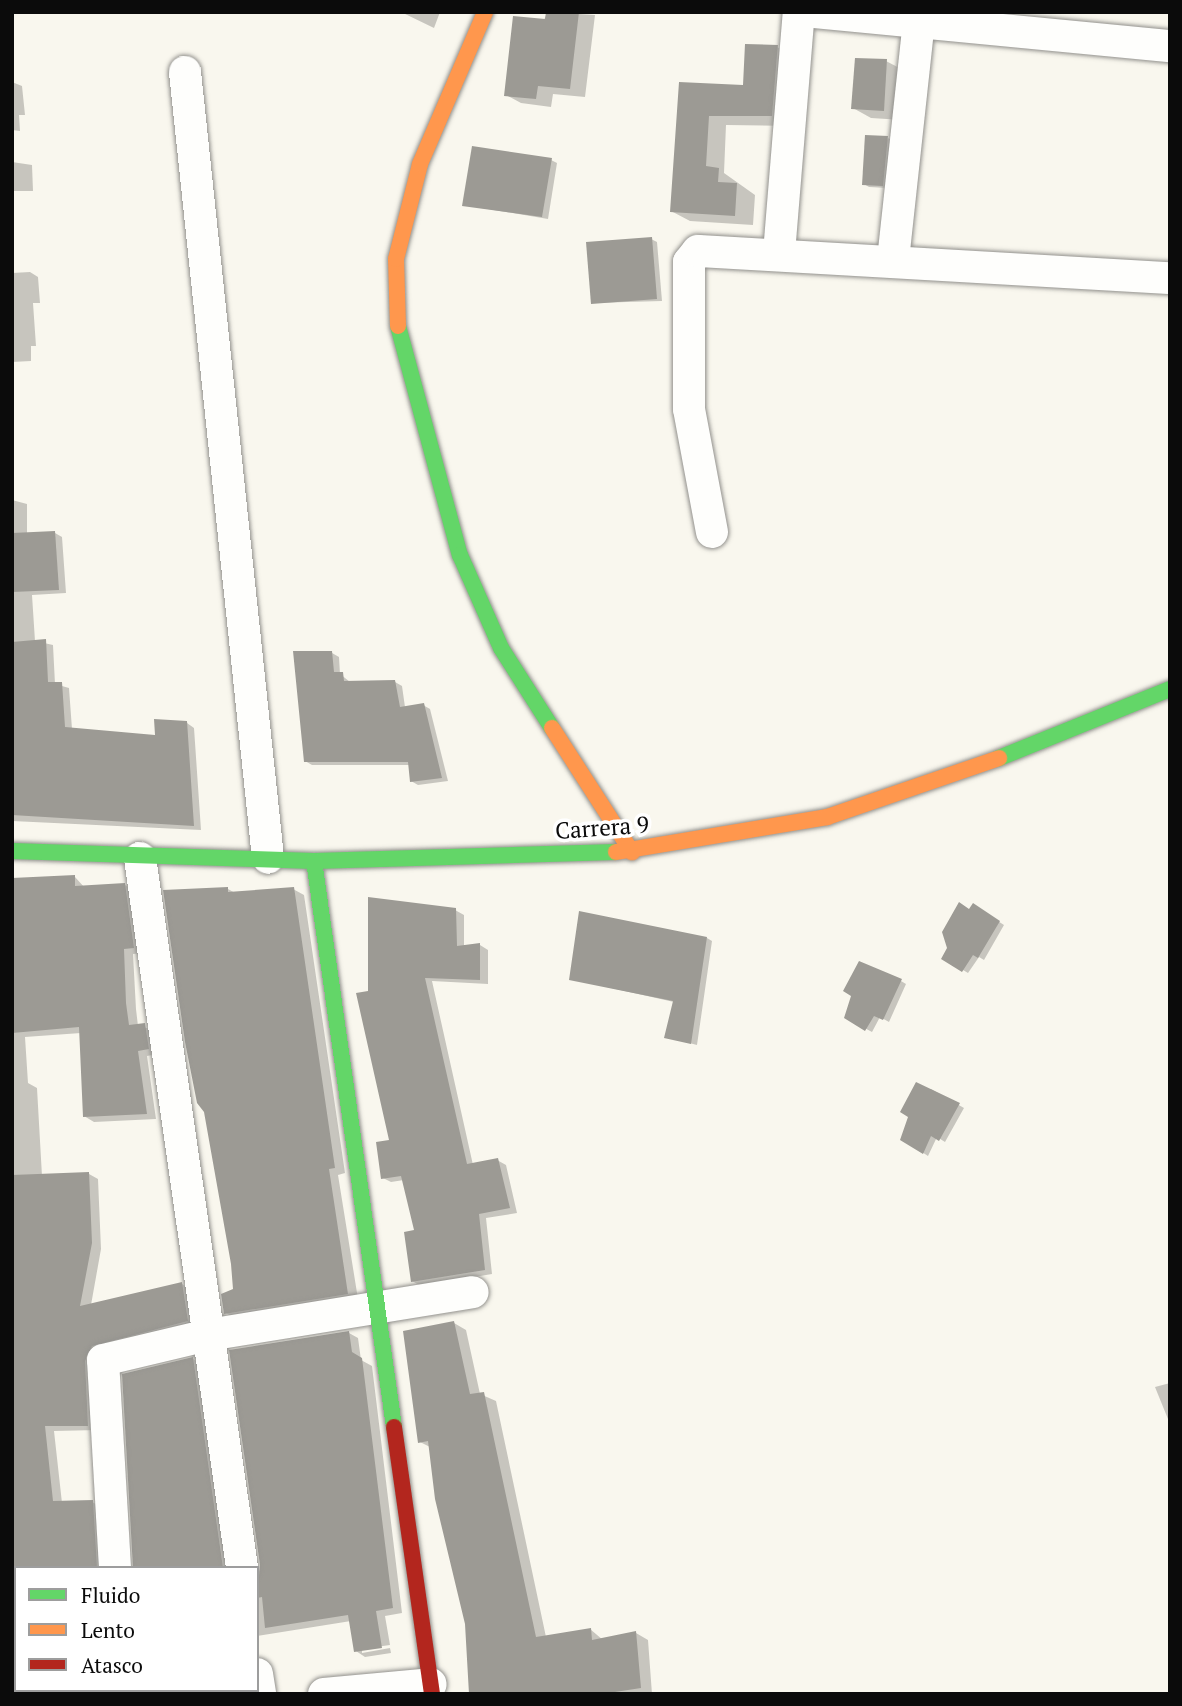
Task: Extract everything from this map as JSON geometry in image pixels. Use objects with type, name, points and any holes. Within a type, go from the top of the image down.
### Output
[{"type":"street","points":[[485,12],[421,164],[396,259],[396,318],[460,555],[500,649],[632,852]]},
{"type":"street","points":[[779,253],[799,12]]},
{"type":"street","points":[[815,12],[1170,46]]},
{"type":"street","points":[[893,260],[919,22]]},
{"type":"street","points":[[185,72],[268,858]]},
{"type":"street","points":[[712,532],[688,409],[689,261],[698,251],[710,248],[1170,278]]},
{"type":"street","name":"Carrera 9","points":[[12,851],[140,858],[268,858],[314,861],[632,852],[827,817],[1026,749],[1170,689]]},
{"type":"street","points":[[140,858],[242,1566]]},
{"type":"street","points":[[314,861],[431,1689],[324,1694]]},
{"type":"street","points":[[115,1566],[103,1360],[208,1335],[377,1305],[473,1292]]},
{"type":"building","points":[[546,12],[579,12],[570,89],[538,86],[536,99],[504,96],[513,16],[545,19]]},
{"type":"building","points":[[745,44],[778,45],[772,116],[709,116],[706,166],[719,168],[718,182],[737,183],[735,216],[670,212],[679,82],[743,85]]},
{"type":"building","points":[[855,58],[887,59],[884,111],[851,109]]},
{"type":"building","points":[[865,135],[888,136],[883,186],[862,185]]},
{"type":"building","points":[[472,146],[552,158],[542,217],[462,206]]},
{"type":"building","points":[[652,237],[657,299],[591,304],[586,242]]},
{"type":"building","points":[[55,531],[59,590],[12,592],[12,533]]},
{"type":"building","points":[[46,639],[48,682],[62,682],[65,727],[155,735],[154,719],[187,721],[194,826],[12,815],[12,642]]},
{"type":"building","points":[[293,651],[332,651],[334,672],[343,672],[344,681],[395,680],[400,707],[424,703],[442,778],[410,782],[408,762],[304,762]]},
{"type":"building","points":[[75,875],[75,886],[125,883],[134,948],[124,949],[126,1003],[129,1025],[145,1023],[149,1049],[138,1051],[147,1114],[83,1117],[79,1027],[12,1033],[12,878]]},
{"type":"building","points":[[228,887],[228,892],[294,887],[335,1168],[329,1169],[348,1294],[224,1314],[221,1294],[233,1289],[231,1264],[204,1112],[197,1103],[185,1042],[163,890]]},
{"type":"building","points":[[368,897],[456,908],[457,946],[480,943],[480,980],[425,978],[467,1164],[498,1158],[510,1208],[479,1214],[485,1270],[411,1282],[404,1232],[414,1230],[401,1176],[381,1179],[376,1142],[389,1140],[356,993],[368,991]]},
{"type":"building","points":[[959,902],[969,909],[973,903],[1000,921],[978,958],[973,955],[962,972],[941,959],[947,948],[942,932]]},
{"type":"building","points":[[579,911],[707,937],[691,1044],[664,1038],[673,1001],[569,980]]},
{"type":"building","points":[[859,961],[902,979],[883,1020],[874,1016],[865,1031],[844,1018],[851,996],[843,991]]},
{"type":"building","points":[[916,1082],[960,1103],[939,1141],[931,1136],[923,1154],[900,1140],[908,1117],[900,1112]]},
{"type":"building","points":[[89,1172],[92,1243],[80,1306],[182,1282],[188,1321],[92,1346],[85,1361],[88,1426],[45,1426],[53,1501],[93,1500],[97,1566],[12,1568],[12,1175]]},
{"type":"building","points":[[454,1321],[470,1394],[484,1392],[536,1637],[591,1628],[592,1640],[636,1631],[641,1688],[602,1694],[469,1694],[465,1624],[435,1499],[428,1441],[418,1443],[403,1331]]},
{"type":"building","points":[[349,1331],[352,1352],[362,1358],[393,1608],[376,1611],[382,1648],[354,1652],[348,1615],[265,1628],[262,1597],[259,1598],[260,1565],[229,1350]]},
{"type":"building","points":[[193,1357],[223,1566],[133,1566],[122,1374]]},
{"type":"traffic: fast","points":[[398,326],[460,555],[501,648],[552,728]]},
{"type":"traffic: fast","points":[[999,758],[1170,689]]},
{"type":"traffic: fast","points":[[12,851],[314,861],[616,852]]},
{"type":"traffic: fast","points":[[314,861],[394,1427]]},
{"type":"traffic: slow","points":[[398,326],[396,259],[420,164],[485,12]]},
{"type":"traffic: slow","points":[[552,728],[632,852]]},
{"type":"traffic: slow","points":[[616,852],[827,817],[999,758]]},
{"type":"traffic: jam","points":[[394,1427],[432,1694]]}]
